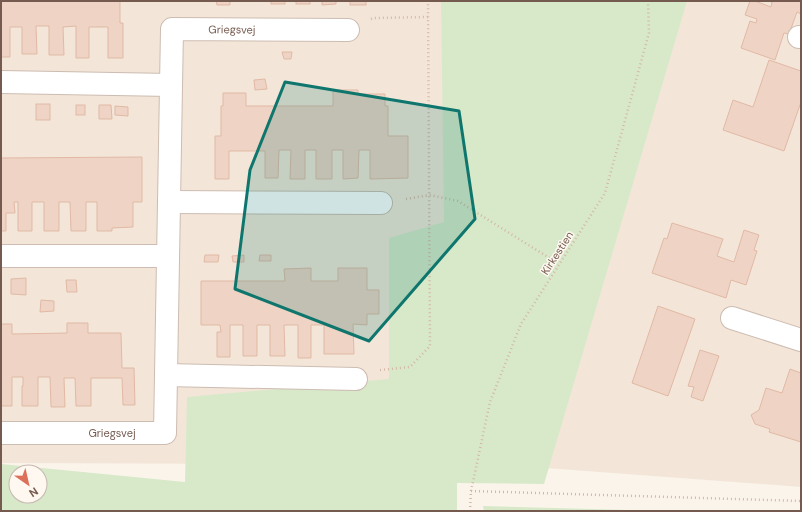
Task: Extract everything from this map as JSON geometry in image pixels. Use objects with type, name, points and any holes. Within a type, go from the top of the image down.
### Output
[{"type":"street","name":"Griegsvej","points":[[1,433],[165,433],[172,29],[348,30]]},
{"type":"street","points":[[1,82],[171,85]]},
{"type":"street","points":[[169,202],[381,202]]},
{"type":"street","points":[[1,256],[168,256]]},
{"type":"street","points":[[732,318],[801,340]]},
{"type":"street","points":[[166,375],[356,379]]},
{"type":"path","points":[[356,379],[372,370],[410,367],[430,346],[428,1]]},
{"type":"path","name":"Kirkestien","points":[[470,511],[471,491],[490,402],[521,324],[605,192],[649,33],[648,1]]},
{"type":"path","points":[[348,30],[374,18],[428,17]]},
{"type":"path","points":[[381,202],[430,195],[458,201],[559,264]]},
{"type":"path","points":[[471,491],[801,501]]},
{"type":"highlighted area","points":[[285,82],[459,111],[475,219],[369,341],[235,289],[250,170]]},
{"type":"shaded area","points":[[1,1],[801,1],[801,487],[504,465],[1,463]]},
{"type":"green space","points":[[441,1],[687,1],[544,484],[457,483],[457,511],[1,511],[1,464],[8,465],[8,504],[48,504],[48,469],[185,482],[187,397],[389,379],[389,238],[444,222]]},
{"type":"green space","points":[[483,506],[664,511],[484,511]]},
{"type":"building","points":[[1,1],[120,1],[120,23],[123,23],[123,58],[108,58],[108,27],[89,27],[89,58],[76,58],[76,26],[63,27],[64,55],[49,55],[49,26],[36,26],[37,54],[22,54],[22,27],[10,27],[10,57],[1,57]]},
{"type":"building","points":[[216,1],[230,1],[230,5],[217,5]]},
{"type":"building","points":[[271,1],[285,1],[285,4],[271,4]]},
{"type":"building","points":[[296,1],[310,1],[310,4],[296,4]]},
{"type":"building","points":[[322,1],[336,1],[336,4],[322,5]]},
{"type":"building","points":[[350,1],[366,1],[366,5],[350,5]]},
{"type":"building","points":[[750,1],[755,1],[771,7],[772,2],[768,1],[801,1],[801,14],[797,12],[789,34],[784,33],[775,60],[741,48],[750,21],[756,23],[757,19],[745,15]]},
{"type":"building","points":[[282,52],[292,52],[291,59],[284,59]]},
{"type":"building","points":[[769,60],[801,71],[801,102],[784,151],[723,130],[733,100],[753,107]]},
{"type":"building","points":[[265,79],[267,89],[255,90],[254,80]]},
{"type":"building","points":[[333,90],[358,90],[358,94],[385,94],[385,106],[388,106],[388,136],[408,136],[408,178],[370,179],[370,150],[359,150],[358,178],[343,179],[343,150],[332,150],[332,179],[316,179],[316,150],[305,150],[305,179],[290,179],[291,150],[279,150],[278,178],[265,178],[265,151],[229,151],[229,179],[215,179],[215,136],[221,136],[221,106],[223,106],[223,93],[246,93],[246,106],[333,106]]},
{"type":"building","points":[[36,104],[50,104],[50,120],[36,120]]},
{"type":"building","points":[[76,105],[85,105],[85,115],[76,115]]},
{"type":"building","points":[[99,105],[111,105],[112,119],[99,119]]},
{"type":"building","points":[[115,106],[128,107],[128,116],[115,115]]},
{"type":"building","points":[[142,157],[142,202],[133,202],[133,227],[112,228],[112,231],[97,231],[97,202],[86,202],[86,231],[71,231],[70,202],[59,202],[59,231],[44,231],[44,202],[32,202],[32,231],[18,231],[18,202],[14,202],[15,213],[6,213],[6,231],[1,231],[1,158]]},
{"type":"building","points":[[672,223],[723,239],[717,256],[734,262],[744,230],[759,235],[754,250],[757,251],[746,285],[731,280],[726,298],[652,273],[664,238],[667,239]]},
{"type":"building","points":[[205,255],[219,255],[218,262],[204,262]]},
{"type":"building","points":[[244,255],[244,262],[233,262],[232,256]]},
{"type":"building","points":[[260,255],[271,255],[271,261],[259,261]]},
{"type":"building","points":[[311,268],[311,281],[338,281],[338,268],[367,268],[367,290],[379,290],[379,314],[367,314],[367,325],[353,324],[354,354],[324,354],[324,325],[311,325],[311,358],[298,358],[298,325],[284,325],[285,356],[270,356],[270,325],[257,325],[257,356],[243,356],[243,325],[230,325],[230,357],[217,357],[217,332],[221,332],[220,325],[201,325],[201,281],[285,281],[284,269]]},
{"type":"building","points":[[26,278],[26,295],[11,294],[11,279]]},
{"type":"building","points":[[66,280],[76,280],[77,292],[67,292]]},
{"type":"building","points":[[41,300],[54,301],[54,311],[40,312]]},
{"type":"building","points":[[658,306],[695,319],[668,396],[632,383]]},
{"type":"building","points":[[67,323],[88,323],[88,333],[121,333],[122,368],[134,368],[135,405],[123,405],[122,378],[91,378],[91,406],[76,406],[75,378],[64,378],[65,407],[51,407],[50,377],[38,377],[38,406],[22,406],[23,377],[12,377],[12,406],[1,406],[1,324],[12,324],[12,334],[67,333]]},
{"type":"building","points":[[700,350],[719,356],[703,401],[691,397],[694,387],[688,386]]},
{"type":"building","points":[[790,369],[801,373],[801,442],[769,432],[770,429],[755,424],[751,415],[759,410],[766,388],[782,393]]}]
